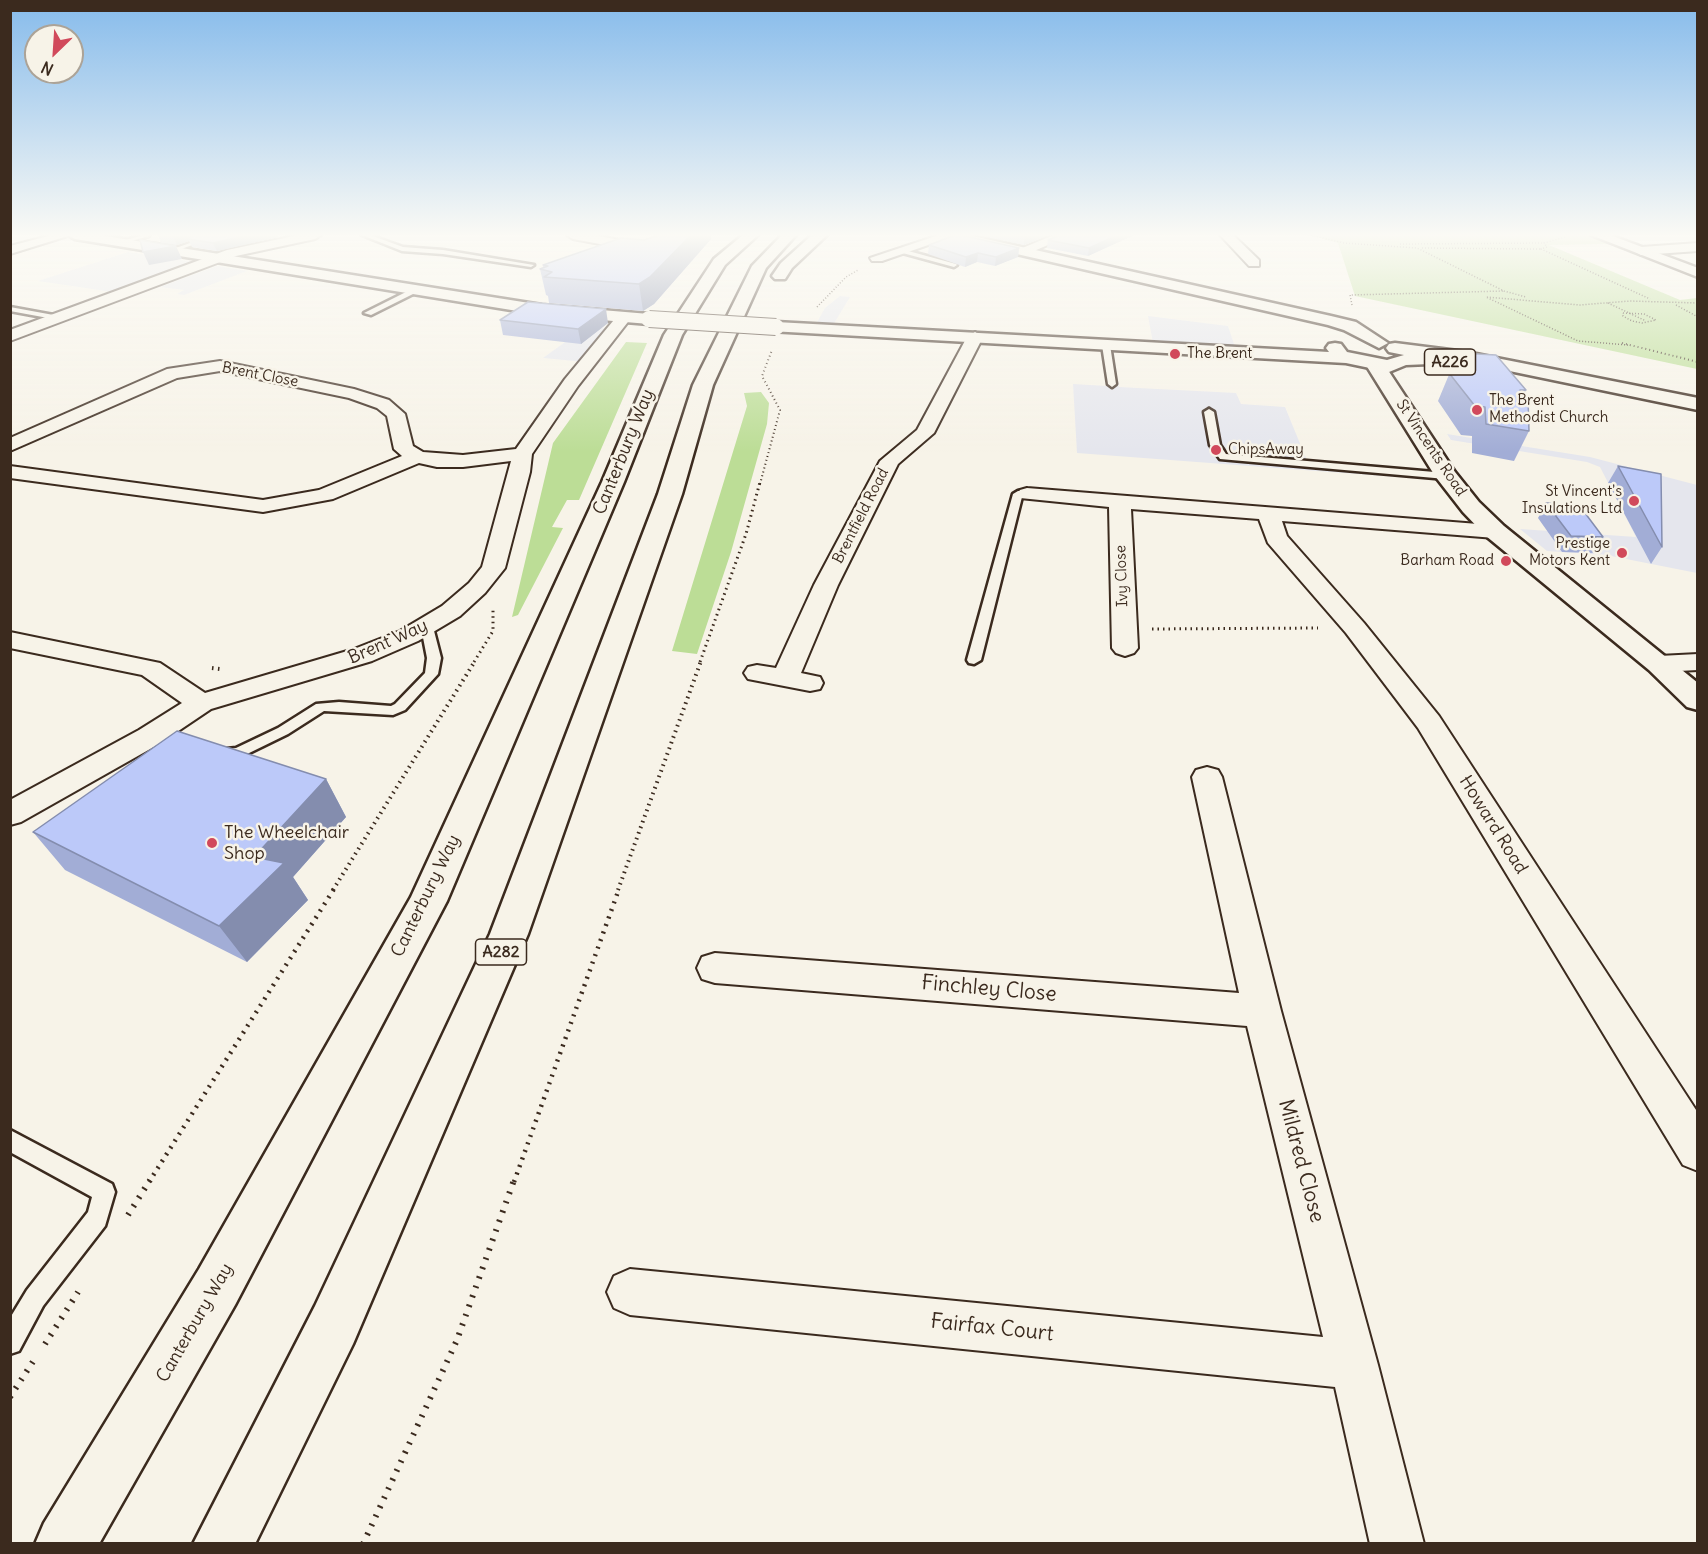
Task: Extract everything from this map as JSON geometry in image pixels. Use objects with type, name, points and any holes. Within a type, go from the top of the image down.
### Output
[{"type":"main road","points":[[526,308],[649,320],[1106,345],[1256,353],[1340,350],[1388,354]]},
{"type":"main road","name":"Canterbury Way","points":[[65,1544],[217,1287],[428,901],[613,482],[673,335],[689,308]]},
{"type":"main road","name":"A282","points":[[223,1544],[334,1325],[509,934],[670,494],[703,385],[739,308]]},
{"type":"main road","points":[[724,338],[757,308]]},
{"type":"main road","points":[[1266,308],[1350,326],[1388,354]]},
{"type":"main road","points":[[1311,318],[1330,330],[1340,350]]},
{"type":"main road","name":"A226","points":[[1388,354],[1497,364],[1698,404]]},
{"type":"main road","name":"St Vincents Road","points":[[1388,354],[1446,476],[1495,531],[1659,664],[1698,700]]},
{"type":"street","points":[[10,336],[87,308]]},
{"type":"street","name":"Brent Way","points":[[10,814],[159,741],[201,703],[350,660],[388,646],[427,627],[463,602],[493,568],[520,472],[522,454],[571,383],[623,318]]},
{"type":"street","name":"Brentfield Road","points":[[757,673],[797,681],[826,585],[890,460],[925,434],[975,337]]},
{"type":"street","name":"Brent Close","points":[[11,444],[173,373],[220,366],[354,394],[383,404],[396,414],[404,449],[417,457]]},
{"type":"street","points":[[10,472],[269,506],[309,500],[335,492],[417,457],[437,461],[463,461],[522,454]]},
{"type":"street","points":[[1027,494],[1269,515],[1495,531]]},
{"type":"street","name":"Ivy Close","points":[[1120,503],[1125,639]]},
{"type":"street","name":"Howard Road","points":[[1269,515],[1276,538],[1354,628],[1429,723],[1698,1151]]},
{"type":"street","points":[[10,640],[151,669],[201,703]]},
{"type":"street","points":[[1659,664],[1698,662]]},
{"type":"street","name":"Mildred Close","points":[[1207,777],[1262,1011],[1354,1365],[1397,1544]]},
{"type":"street","name":"Finchley Close","points":[[715,968],[1262,1011]]},
{"type":"street","name":"Fairfax Court","points":[[630,1292],[1354,1365]]},
{"type":"lane","points":[[368,313],[380,308]]},
{"type":"lane","points":[[10,309],[59,318]]},
{"type":"lane","points":[[1106,345],[1112,384]]},
{"type":"lane","points":[[1209,412],[1215,445],[1223,457],[1446,476]]},
{"type":"lane","points":[[974,660],[1018,494],[1027,494]]},
{"type":"lane","points":[[209,753],[238,753],[283,731],[321,707],[339,706],[393,711],[400,707],[431,674],[434,658],[427,627]]},
{"type":"lane","points":[[10,1140],[104,1192],[97,1218],[35,1298],[10,1342]]},
{"type":"path","points":[[363,1544],[457,1340],[738,556],[780,410],[762,376],[767,357],[780,335],[804,323],[818,308]]},
{"type":"path","points":[[1352,308],[1353,313]]},
{"type":"path","points":[[1508,308],[1578,341],[1622,343],[1698,362]]},
{"type":"path","points":[[1617,308],[1651,323]]},
{"type":"path","points":[[1681,308],[1698,317]]},
{"type":"path","points":[[1623,313],[1628,313],[1650,316],[1656,320],[1651,323],[1627,319],[1623,313]]},
{"type":"path","points":[[1642,318],[1650,316]]},
{"type":"path","points":[[1627,319],[1635,317]]},
{"type":"path","points":[[125,1219],[240,1041],[493,631],[493,568]]},
{"type":"path","points":[[1125,639],[1354,628]]},
{"type":"path","points":[[212,668],[226,670]]},
{"type":"path","points":[[42,1347],[81,1288]]},
{"type":"path","points":[[10,1397],[36,1357]]},
{"type":"shaded area","points":[[825,308],[844,308],[833,325],[816,324]]},
{"type":"shaded area","points":[[1148,316],[1228,326],[1235,347],[1153,343]]},
{"type":"shaded area","points":[[586,327],[609,328],[585,362],[543,358]]},
{"type":"shaded area","points":[[1101,351],[1113,352],[1119,387],[1236,393],[1241,404],[1285,407],[1308,463],[1432,472],[1437,480],[1077,453],[1073,384],[1107,386]]},
{"type":"shaded area","points":[[1447,434],[1590,457],[1697,485],[1697,573],[1606,555],[1547,551],[1520,529],[1636,537],[1600,467],[1587,462],[1451,440]]},
{"type":"green space","points":[[1409,308],[1697,308],[1697,369]]},
{"type":"green space","points":[[626,342],[647,343],[579,500],[567,500],[552,527],[563,528],[518,615],[512,617],[553,443]]},
{"type":"green space","points":[[761,392],[769,403],[767,424],[731,552],[697,654],[672,651],[747,406],[744,393]]},
{"type":"building","points":[[519,308],[606,309],[578,329],[500,320]]},
{"type":"building","points":[[1458,353],[1496,355],[1526,390],[1520,390],[1528,399],[1529,431],[1486,424],[1485,407],[1475,406],[1449,373],[1475,374]]},
{"type":"building","points":[[1618,466],[1661,474],[1662,547]]},
{"type":"building","points":[[1546,503],[1579,505],[1603,537],[1571,536]]},
{"type":"building","name":"The Wheelchair Shop","points":[[177,731],[326,779],[254,857],[284,863],[219,926],[33,832]]},
{"type":"place","name":"The Brent","points":[[1175,354]]},
{"type":"place","name":"The Brent Methodist Church","points":[[1477,410]]},
{"type":"place","name":"ChipsAway","points":[[1216,450]]},
{"type":"place","name":"St Vincent's Insulations Ltd","points":[[1634,501]]},
{"type":"place","name":"Prestige Motors Kent","points":[[1622,553]]},
{"type":"place","name":"Barham Road","points":[[1506,561]]},
{"type":"place","name":"The Wheelchair Shop","points":[[212,843]]}]
